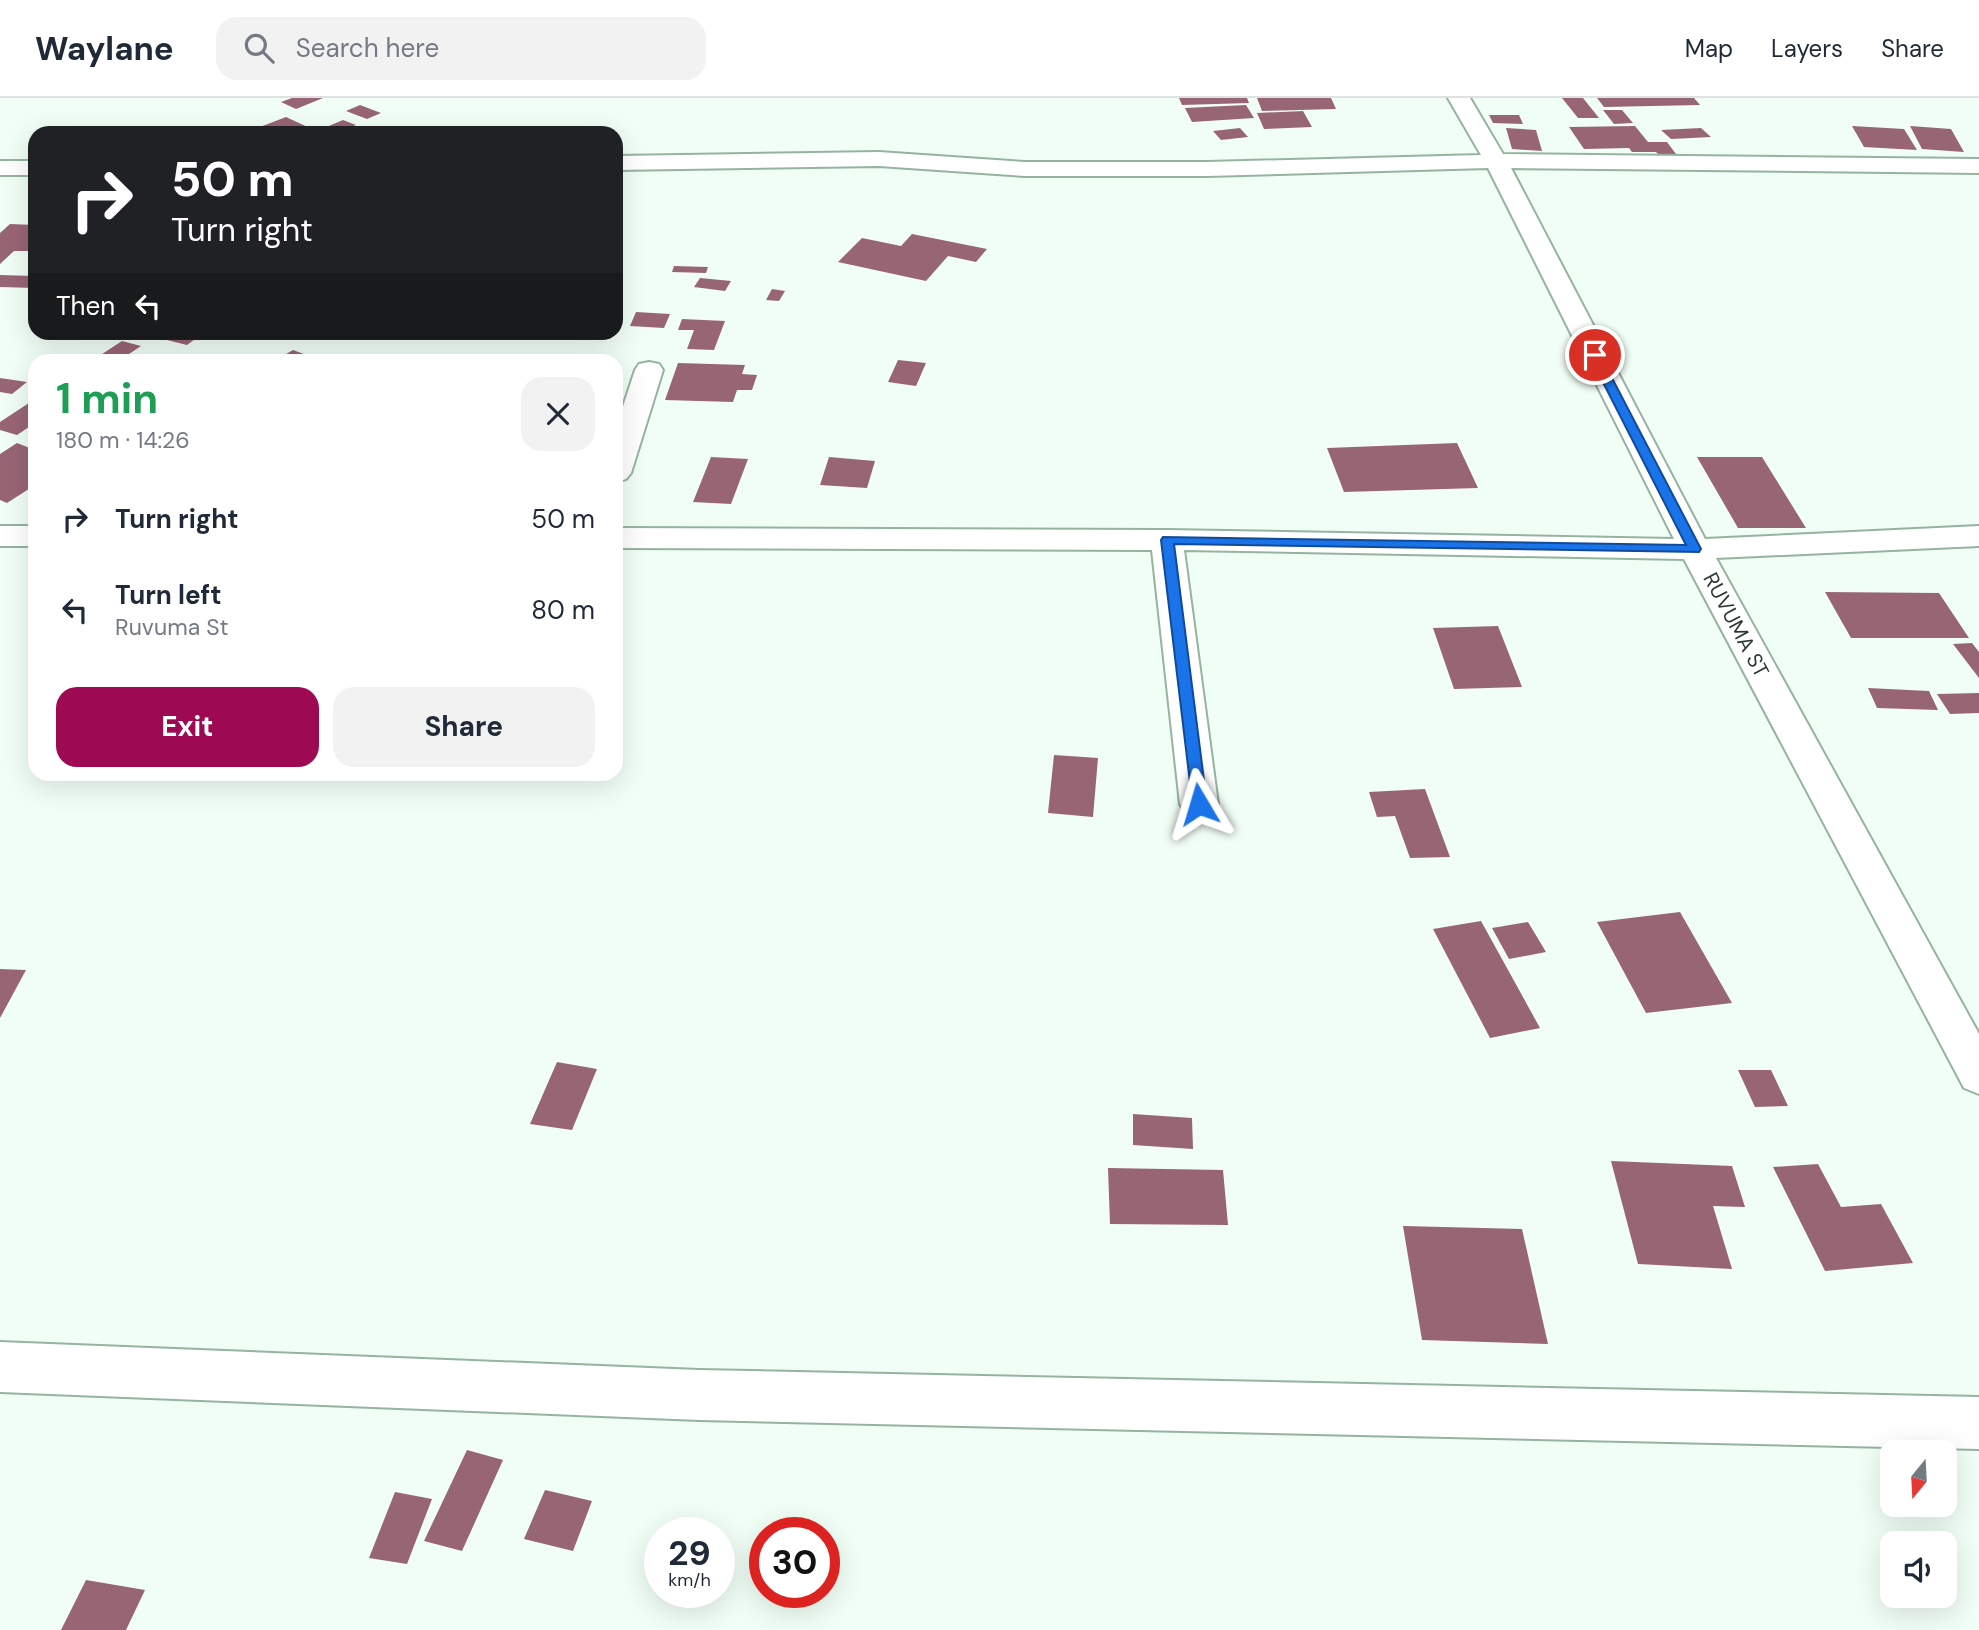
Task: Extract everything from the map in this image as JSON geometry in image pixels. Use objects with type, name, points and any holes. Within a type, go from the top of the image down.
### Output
[{"type":"street","name":"RUVUMA ST","points":[[1459,98],[1496,161],[1695,549],[1979,1075]]},
{"type":"street","points":[[623,163],[879,159],[1026,169],[1207,169],[1496,161],[1979,166]]},
{"type":"street","points":[[0,168],[28,169]]},
{"type":"street","points":[[623,451],[649,370]]},
{"type":"street","points":[[0,536],[28,536]]},
{"type":"street","points":[[623,538],[1167,540],[1695,549],[1979,536]]},
{"type":"street","points":[[1167,540],[1199,804]]},
{"type":"street","points":[[0,1367],[699,1395],[1979,1423]]},
{"type":"building","points":[[292,98],[323,98],[296,109],[281,102]]},
{"type":"building","points":[[1179,98],[1247,98],[1249,103],[1182,105]]},
{"type":"building","points":[[1257,98],[1331,98],[1336,109],[1262,111]]},
{"type":"building","points":[[1562,98],[1583,98],[1599,118],[1578,118]]},
{"type":"building","points":[[1597,98],[1694,98],[1700,105],[1604,107]]},
{"type":"building","points":[[360,105],[381,113],[367,119],[346,111]]},
{"type":"building","points":[[1246,105],[1254,118],[1192,122],[1185,108]]},
{"type":"building","points":[[1603,110],[1622,110],[1633,123],[1614,124]]},
{"type":"building","points":[[1303,111],[1312,127],[1264,129],[1257,113]]},
{"type":"building","points":[[1489,115],[1519,115],[1523,124],[1493,123]]},
{"type":"building","points":[[286,117],[306,126],[262,126]]},
{"type":"building","points":[[343,120],[356,125],[354,126],[329,126]]},
{"type":"building","points":[[1635,126],[1648,142],[1667,142],[1679,158],[1662,158],[1656,152],[1632,152],[1629,148],[1584,149],[1569,127]]},
{"type":"building","points":[[1852,126],[1904,129],[1917,150],[1864,147]]},
{"type":"building","points":[[1910,126],[1951,129],[1964,152],[1922,149]]},
{"type":"building","points":[[1240,128],[1248,137],[1221,140],[1213,131]]},
{"type":"building","points":[[1506,128],[1536,130],[1542,151],[1512,149]]},
{"type":"building","points":[[1701,128],[1711,137],[1671,139],[1661,130]]},
{"type":"building","points":[[10,224],[28,225],[28,251],[14,251],[0,264],[0,233]]},
{"type":"building","points":[[912,234],[987,249],[976,262],[948,256],[926,281],[838,262],[862,238],[901,246]]},
{"type":"building","points":[[674,266],[708,267],[706,273],[672,272]]},
{"type":"building","points":[[0,275],[28,276],[28,288],[0,287]]},
{"type":"building","points":[[700,278],[731,281],[725,291],[694,287]]},
{"type":"building","points":[[772,289],[785,291],[779,301],[766,300]]},
{"type":"building","points":[[636,312],[670,314],[664,328],[630,326]]},
{"type":"building","points":[[682,319],[725,321],[714,350],[687,349],[694,330],[678,330]]},
{"type":"building","points":[[167,340],[194,340],[187,345]]},
{"type":"building","points":[[122,341],[141,346],[129,354],[102,354]]},
{"type":"building","points":[[293,350],[304,354],[286,354]]},
{"type":"building","points":[[898,360],[926,363],[916,386],[888,382]]},
{"type":"building","points":[[678,363],[745,365],[742,374],[757,375],[752,390],[737,390],[733,402],[665,400]]},
{"type":"building","points":[[0,378],[27,382],[12,394],[0,392]]},
{"type":"building","points":[[28,404],[28,428],[17,435],[0,430],[0,422]]},
{"type":"building","points":[[17,443],[28,447],[28,490],[7,503],[0,500],[0,454]]},
{"type":"building","points":[[1457,443],[1478,488],[1344,492],[1327,448]]},
{"type":"building","points":[[711,457],[748,459],[731,504],[693,502]]},
{"type":"building","points":[[829,457],[875,461],[867,488],[820,485]]},
{"type":"building","points":[[1697,457],[1762,457],[1806,528],[1738,528]]},
{"type":"building","points":[[1825,592],[1939,593],[1969,638],[1851,638]]},
{"type":"building","points":[[1498,626],[1522,687],[1454,689],[1433,628]]},
{"type":"building","points":[[1972,643],[1979,652],[1979,678],[1953,644]]},
{"type":"building","points":[[1868,688],[1929,691],[1938,710],[1877,708]]},
{"type":"building","points":[[1979,693],[1979,713],[1950,714],[1937,694]]},
{"type":"building","points":[[1054,755],[1098,758],[1093,817],[1048,813]]},
{"type":"building","points":[[1425,789],[1450,857],[1410,858],[1395,816],[1377,817],[1369,792]]},
{"type":"building","points":[[1680,912],[1732,1003],[1646,1013],[1597,922]]},
{"type":"building","points":[[1481,921],[1540,1028],[1490,1038],[1433,929]]},
{"type":"building","points":[[1528,922],[1546,952],[1509,959],[1492,928]]},
{"type":"building","points":[[0,969],[26,970],[0,1018]]},
{"type":"building","points":[[557,1062],[597,1069],[572,1130],[530,1124]]},
{"type":"building","points":[[1738,1070],[1771,1070],[1788,1106],[1755,1107]]},
{"type":"building","points":[[1133,1114],[1192,1118],[1193,1149],[1133,1145]]},
{"type":"building","points":[[1611,1161],[1732,1166],[1745,1207],[1713,1206],[1732,1269],[1638,1264]]},
{"type":"building","points":[[1818,1164],[1841,1207],[1881,1204],[1913,1263],[1825,1271],[1773,1167]]},
{"type":"building","points":[[1108,1168],[1223,1170],[1228,1225],[1110,1224]]},
{"type":"building","points":[[1403,1226],[1522,1229],[1548,1344],[1422,1340]]},
{"type":"building","points":[[467,1450],[503,1460],[462,1551],[424,1541]]},
{"type":"building","points":[[545,1490],[592,1501],[573,1551],[524,1539]]},
{"type":"building","points":[[395,1492],[432,1499],[407,1564],[369,1558]]},
{"type":"building","points":[[86,1580],[145,1590],[126,1630],[61,1630]]},
{"type":"route","points":[[1199,804],[1167,540],[1695,549],[1595,355]]}]
